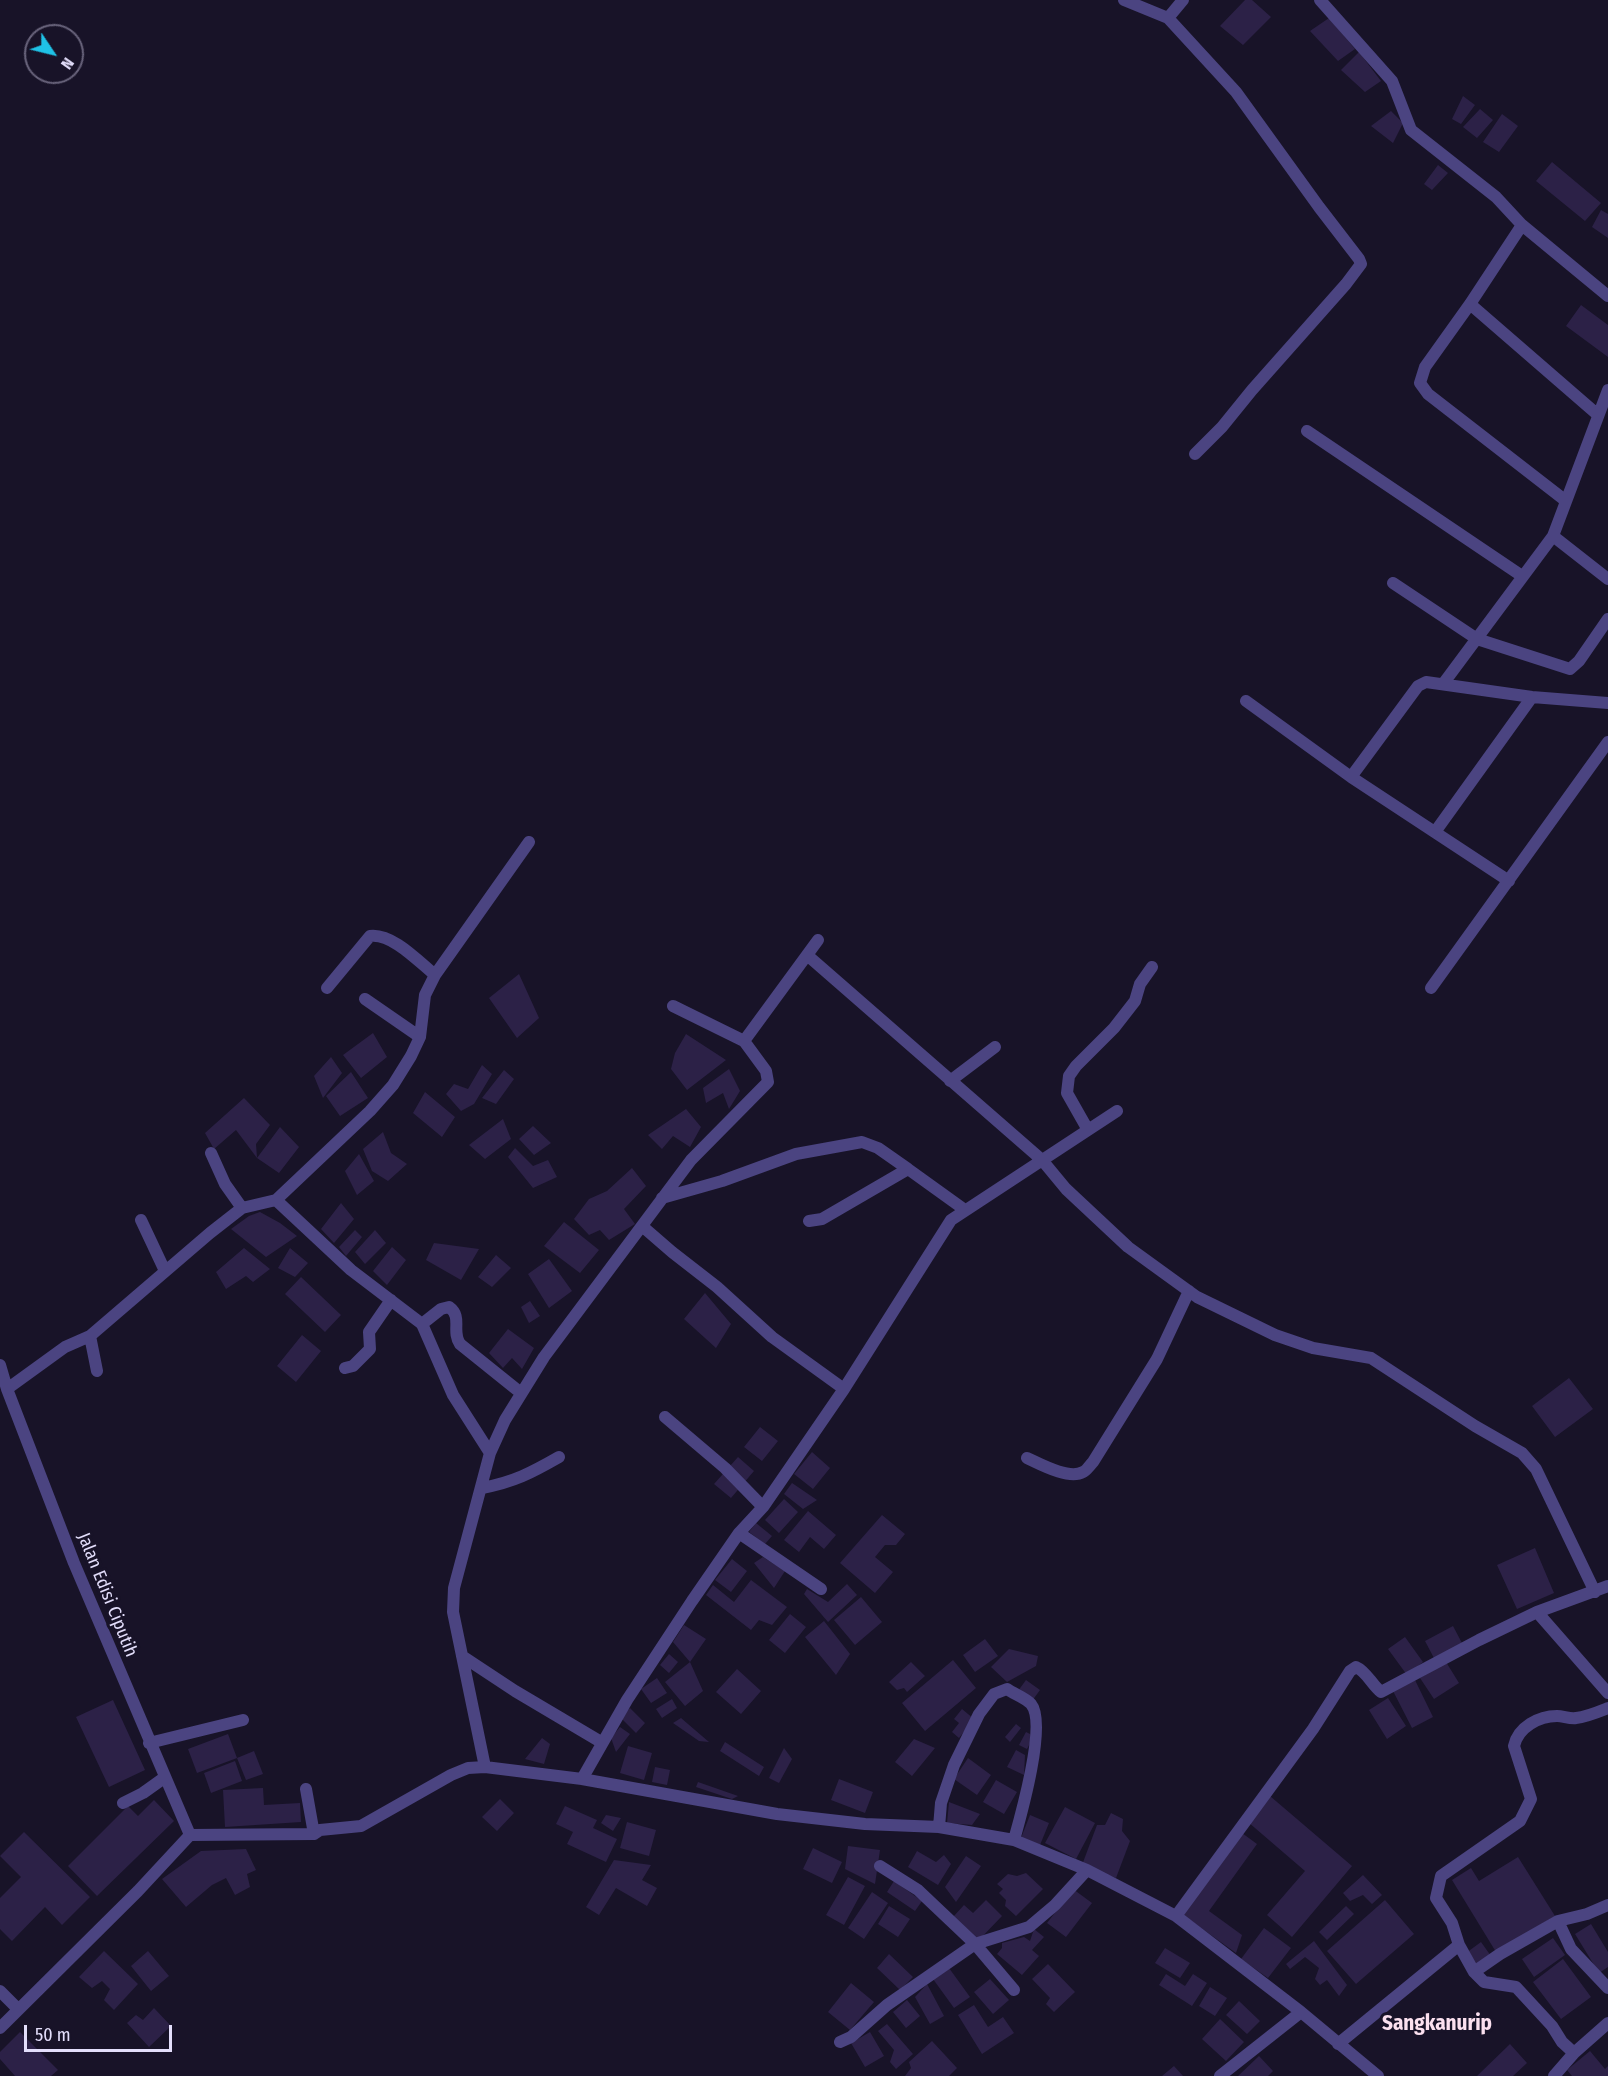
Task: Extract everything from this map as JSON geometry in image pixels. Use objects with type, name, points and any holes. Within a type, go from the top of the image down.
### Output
[{"type":"street","points":[[1124,0],[1168,18],[1236,92],[1361,264],[1222,428],[1195,454]]},
{"type":"street","points":[[1168,18],[1183,0]]},
{"type":"street","points":[[1320,0],[1392,81],[1411,130],[1496,197],[1522,225],[1608,296]]},
{"type":"street","points":[[1522,225],[1425,367],[1420,383],[1428,394],[1566,501]]},
{"type":"street","points":[[1470,304],[1598,415]]},
{"type":"street","points":[[1443,684],[1553,536],[1608,390]]},
{"type":"street","points":[[1307,431],[1522,576]]},
{"type":"street","points":[[1553,536],[1608,579]]},
{"type":"street","points":[[1393,583],[1477,639],[1570,669],[1579,661],[1608,619]]},
{"type":"street","points":[[1351,777],[1418,687],[1426,682],[1532,697],[1608,703]]},
{"type":"street","points":[[1435,832],[1532,697]]},
{"type":"street","points":[[1246,701],[1351,777],[1509,881]]},
{"type":"street","points":[[1431,988],[1608,742]]},
{"type":"street","points":[[7,1389],[65,1347],[90,1336],[242,1208],[276,1200],[369,1111],[393,1085],[411,1056],[420,1037],[425,995],[435,975],[529,842]]},
{"type":"street","points":[[327,988],[370,936],[378,934],[389,938],[435,975]]},
{"type":"street","points":[[744,1041],[818,939]]},
{"type":"street","points":[[807,956],[1042,1160],[1066,1189],[1110,1232],[1189,1291],[1275,1335],[1313,1348],[1371,1358],[1475,1426],[1522,1453],[1536,1469],[1595,1592]]},
{"type":"street","points":[[1088,1130],[1067,1093],[1069,1076],[1114,1028],[1135,1001],[1152,967]]},
{"type":"street","points":[[365,999],[420,1037]]},
{"type":"street","points":[[485,1767],[453,1612],[454,1588],[490,1453],[505,1420],[544,1357],[662,1198],[691,1160],[768,1082],[766,1071],[744,1041],[673,1006]]},
{"type":"street","points":[[950,1082],[995,1047]]},
{"type":"street","points":[[582,1779],[601,1743],[640,1680],[739,1533],[763,1507],[844,1389],[951,1220],[1117,1111]]},
{"type":"street","points":[[662,1198],[722,1181],[796,1154],[861,1142],[878,1148],[965,1210]]},
{"type":"street","points":[[211,1153],[225,1184],[242,1208]]},
{"type":"street","points":[[809,1221],[822,1219],[908,1169]]},
{"type":"street","points":[[276,1200],[351,1270],[422,1324],[453,1395],[490,1453]]},
{"type":"street","points":[[141,1220],[165,1271]]},
{"type":"street","points":[[642,1226],[717,1287],[772,1337],[844,1389]]},
{"type":"street","points":[[1028,1458],[1047,1468],[1072,1475],[1083,1472],[1093,1462],[1157,1359],[1189,1291]]},
{"type":"street","points":[[345,1368],[353,1366],[370,1349],[369,1332],[391,1300]]},
{"type":"street","points":[[422,1324],[441,1309],[449,1307],[456,1313],[455,1334],[460,1344],[521,1393]]},
{"type":"street","points":[[90,1336],[97,1371]]},
{"type":"street","name":"Jalan Edisi Ciputih","points":[[0,1365],[7,1389],[74,1563],[190,1835]]},
{"type":"street","points":[[665,1417],[725,1468],[763,1507]]},
{"type":"street","points":[[482,1488],[509,1483],[559,1457]]},
{"type":"street","points":[[739,1533],[821,1589]]},
{"type":"street","points":[[1176,1916],[1312,1729],[1350,1671],[1356,1667],[1362,1669],[1372,1685],[1381,1692],[1537,1612],[1608,1587]]},
{"type":"street","points":[[1537,1612],[1608,1693]]},
{"type":"street","points":[[462,1656],[601,1743]]},
{"type":"street","points":[[939,1827],[941,1803],[954,1765],[979,1714],[994,1694],[1007,1689],[1031,1704],[1037,1718],[1037,1737],[1014,1840]]},
{"type":"street","points":[[1574,2053],[1562,2042],[1552,2025],[1516,1987],[1484,1982],[1474,1972],[1459,1945],[1452,1923],[1436,1898],[1441,1876],[1520,1821],[1526,1810],[1531,1799],[1514,1746],[1522,1730],[1544,1717],[1560,1716],[1574,1719],[1608,1708]]},
{"type":"street","points":[[149,1743],[243,1720]]},
{"type":"street","points":[[0,2028],[190,1835],[314,1834],[320,1830],[362,1826],[451,1775],[468,1768],[485,1767],[582,1779],[777,1814],[865,1824],[939,1827],[1014,1840],[1087,1870],[1176,1916],[1301,2012],[1378,2076]]},
{"type":"street","points":[[123,1803],[143,1794],[164,1778]]},
{"type":"street","points":[[306,1789],[314,1834]]},
{"type":"street","points":[[880,1866],[918,1890],[975,1944],[1014,1990]]},
{"type":"street","points":[[840,2042],[851,2037],[887,2004],[975,1944],[1029,1927],[1055,1905],[1087,1870]]},
{"type":"street","points":[[1474,1972],[1500,1954],[1558,1921],[1587,1914],[1608,1905]]},
{"type":"street","points":[[1558,1921],[1571,1949],[1608,1988]]},
{"type":"street","points":[[1338,2044],[1459,1945]]},
{"type":"street","points":[[0,1991],[18,2009]]},
{"type":"street","points":[[1220,2076],[1301,2012]]},
{"type":"street","points":[[1554,2076],[1574,2053],[1608,2023]]},
{"type":"building","points":[[1245,0],[1252,0],[1271,17],[1243,45],[1220,26]]},
{"type":"building","points":[[1329,18],[1355,49],[1338,61],[1310,31]]},
{"type":"building","points":[[1359,52],[1381,81],[1365,92],[1341,70]]},
{"type":"building","points":[[1463,96],[1475,105],[1461,124],[1452,119]]},
{"type":"building","points":[[1480,109],[1493,120],[1477,138],[1463,127]]},
{"type":"building","points":[[1391,111],[1403,123],[1393,143],[1371,126]]},
{"type":"building","points":[[1502,114],[1518,126],[1499,152],[1483,142]]},
{"type":"building","points":[[1552,162],[1601,203],[1585,221],[1536,181]]},
{"type":"building","points":[[1438,165],[1448,173],[1432,190],[1424,184]]},
{"type":"building","points":[[1601,210],[1608,214],[1608,238],[1592,227]]},
{"type":"building","points":[[1581,305],[1608,325],[1608,357],[1566,326]]},
{"type":"building","points":[[519,974],[539,1018],[517,1038],[489,998]]},
{"type":"building","points":[[373,1033],[387,1057],[361,1078],[343,1055]]},
{"type":"building","points":[[686,1034],[726,1060],[687,1090],[671,1069],[675,1053]]},
{"type":"building","points":[[331,1057],[342,1073],[323,1098],[314,1076]]},
{"type":"building","points":[[482,1065],[492,1074],[474,1104],[461,1111],[446,1094],[454,1084],[468,1089]]},
{"type":"building","points":[[729,1069],[740,1091],[729,1109],[723,1093],[706,1103],[703,1088]]},
{"type":"building","points":[[504,1070],[514,1079],[496,1104],[482,1098]]},
{"type":"building","points":[[351,1072],[368,1098],[340,1116],[326,1096]]},
{"type":"building","points":[[425,1092],[455,1117],[442,1137],[413,1113]]},
{"type":"building","points":[[244,1098],[270,1125],[256,1144],[257,1158],[236,1130],[214,1149],[205,1133]]},
{"type":"building","points":[[686,1109],[701,1127],[690,1147],[673,1136],[662,1149],[648,1135]]},
{"type":"building","points":[[503,1119],[511,1139],[485,1159],[469,1145]]},
{"type":"building","points":[[533,1126],[551,1143],[534,1155],[519,1139]]},
{"type":"building","points":[[280,1127],[299,1147],[279,1173],[257,1158]]},
{"type":"building","points":[[383,1132],[391,1153],[407,1164],[388,1181],[372,1171],[363,1149]]},
{"type":"building","points":[[515,1148],[533,1166],[548,1160],[557,1177],[533,1188],[508,1157]]},
{"type":"building","points":[[359,1154],[374,1181],[357,1195],[345,1171]]},
{"type":"building","points":[[632,1168],[646,1186],[624,1209],[635,1224],[609,1240],[600,1230],[589,1235],[574,1219],[589,1199],[607,1191]]},
{"type":"building","points":[[341,1203],[354,1219],[334,1243],[321,1229]]},
{"type":"building","points":[[260,1212],[297,1236],[266,1257],[231,1229],[249,1216]]},
{"type":"building","points":[[564,1222],[599,1250],[580,1273],[544,1246]]},
{"type":"building","points":[[355,1230],[362,1237],[346,1256],[339,1247]]},
{"type":"building","points":[[375,1230],[386,1243],[365,1264],[355,1252]]},
{"type":"building","points":[[434,1243],[479,1249],[461,1280],[426,1260]]},
{"type":"building","points":[[392,1247],[406,1260],[387,1285],[373,1271]]},
{"type":"building","points":[[244,1248],[270,1269],[253,1282],[246,1276],[226,1289],[216,1272]]},
{"type":"building","points":[[290,1248],[308,1263],[295,1277],[278,1268]]},
{"type":"building","points":[[496,1255],[511,1268],[492,1287],[478,1277]]},
{"type":"building","points":[[549,1259],[572,1291],[549,1308],[528,1274]]},
{"type":"building","points":[[301,1277],[341,1315],[325,1332],[285,1294]]},
{"type":"building","points":[[705,1293],[731,1324],[716,1348],[684,1319]]},
{"type":"building","points":[[530,1301],[540,1316],[529,1323],[521,1307]]},
{"type":"building","points":[[508,1329],[534,1348],[522,1369],[512,1358],[503,1368],[489,1353]]},
{"type":"building","points":[[302,1335],[321,1351],[296,1382],[277,1366]]},
{"type":"building","points":[[1569,1378],[1593,1409],[1555,1437],[1532,1406]]},
{"type":"building","points":[[760,1427],[778,1441],[762,1461],[744,1447]]},
{"type":"building","points":[[812,1452],[830,1468],[813,1489],[794,1474]]},
{"type":"building","points":[[738,1457],[754,1471],[731,1498],[714,1484]]},
{"type":"building","points":[[792,1483],[817,1500],[803,1509],[784,1494]]},
{"type":"building","points":[[784,1499],[798,1512],[779,1533],[765,1520]]},
{"type":"building","points":[[808,1511],[836,1535],[824,1549],[810,1537],[799,1552],[784,1540]]},
{"type":"building","points":[[882,1515],[905,1534],[896,1545],[885,1545],[875,1557],[893,1572],[875,1593],[840,1563]]},
{"type":"building","points":[[756,1523],[772,1536],[765,1544],[749,1532]]},
{"type":"building","points":[[1535,1548],[1554,1593],[1517,1609],[1497,1565]]},
{"type":"building","points":[[763,1557],[785,1571],[774,1588],[754,1563]]},
{"type":"building","points":[[732,1559],[747,1571],[731,1592],[715,1580]]},
{"type":"building","points":[[751,1580],[787,1607],[772,1625],[759,1620],[751,1630],[706,1595],[713,1585],[734,1602]]},
{"type":"building","points":[[847,1584],[857,1595],[828,1622],[804,1594],[807,1589],[828,1602]]},
{"type":"building","points":[[861,1597],[882,1622],[855,1645],[834,1620]]},
{"type":"building","points":[[790,1614],[806,1627],[785,1653],[769,1640]]},
{"type":"building","points":[[824,1621],[850,1654],[836,1675],[805,1637]]},
{"type":"building","points":[[684,1625],[706,1639],[690,1662],[673,1642]]},
{"type":"building","points":[[1453,1626],[1463,1645],[1435,1660],[1425,1641]]},
{"type":"building","points":[[1405,1637],[1423,1662],[1407,1675],[1388,1649]]},
{"type":"building","points":[[985,1639],[998,1656],[975,1672],[963,1655]]},
{"type":"building","points":[[1009,1649],[1038,1656],[1036,1666],[1007,1682],[991,1667]]},
{"type":"building","points":[[669,1654],[678,1662],[669,1673],[660,1665]]},
{"type":"building","points":[[953,1660],[976,1688],[925,1731],[902,1703]]},
{"type":"building","points":[[690,1662],[703,1691],[685,1706],[665,1682]]},
{"type":"building","points":[[911,1662],[925,1676],[907,1692],[904,1688],[897,1690],[889,1682]]},
{"type":"building","points":[[1446,1662],[1459,1683],[1434,1699],[1420,1678]]},
{"type":"building","points":[[737,1669],[761,1691],[741,1714],[716,1692]]},
{"type":"building","points":[[657,1678],[667,1693],[651,1703],[641,1689]]},
{"type":"building","points":[[1026,1680],[1040,1690],[1032,1701],[1018,1691]]},
{"type":"building","points":[[1415,1680],[1433,1717],[1412,1728],[1393,1691]]},
{"type":"building","points":[[1388,1698],[1406,1726],[1387,1739],[1369,1710]]},
{"type":"building","points":[[672,1699],[677,1708],[662,1718],[656,1709]]},
{"type":"building","points":[[113,1700],[145,1770],[109,1787],[76,1717]]},
{"type":"building","points":[[630,1708],[645,1723],[636,1733],[620,1717]]},
{"type":"building","points":[[962,1709],[974,1719],[959,1738],[952,1732],[959,1723],[954,1719]]},
{"type":"building","points":[[681,1718],[709,1742],[699,1741],[673,1723]]},
{"type":"building","points":[[1016,1724],[1021,1728],[1010,1742],[1005,1737]]},
{"type":"building","points":[[620,1727],[630,1734],[616,1752],[611,1738]]},
{"type":"building","points":[[1026,1732],[1034,1736],[1027,1749],[1019,1745]]},
{"type":"building","points":[[228,1734],[237,1758],[197,1773],[188,1749]]},
{"type":"building","points":[[542,1738],[550,1744],[544,1764],[525,1759]]},
{"type":"building","points":[[914,1739],[935,1748],[912,1776],[895,1762]]},
{"type":"building","points":[[725,1742],[764,1767],[759,1776],[720,1751]]},
{"type":"building","points":[[628,1746],[652,1753],[644,1780],[620,1773]]},
{"type":"building","points":[[784,1748],[792,1759],[779,1783],[769,1778]]},
{"type":"building","points":[[1016,1750],[1025,1755],[1024,1775],[1007,1767]]},
{"type":"building","points":[[254,1751],[263,1774],[246,1780],[237,1758]]},
{"type":"building","points":[[968,1758],[991,1775],[977,1795],[954,1779]]},
{"type":"building","points":[[235,1761],[242,1781],[211,1793],[204,1773]]},
{"type":"building","points":[[655,1767],[670,1770],[667,1785],[652,1782]]},
{"type":"building","points":[[839,1779],[873,1792],[865,1813],[831,1800]]},
{"type":"building","points":[[996,1780],[1017,1792],[1004,1814],[983,1802]]},
{"type":"building","points":[[698,1782],[738,1796],[732,1799],[696,1787]]},
{"type":"building","points":[[263,1788],[264,1805],[300,1803],[301,1822],[225,1827],[223,1790]]},
{"type":"building","points":[[1270,1796],[1352,1866],[1292,1937],[1267,1915],[1305,1871],[1248,1822]]},
{"type":"building","points":[[500,1799],[514,1813],[497,1831],[482,1817]]},
{"type":"building","points":[[154,1800],[174,1821],[97,1896],[68,1866],[128,1806],[138,1816]]},
{"type":"building","points":[[949,1802],[980,1814],[972,1825],[947,1823]]},
{"type":"building","points":[[565,1806],[597,1820],[593,1828],[617,1839],[606,1862],[567,1844],[573,1832],[556,1824]]},
{"type":"building","points":[[1065,1807],[1095,1823],[1076,1859],[1045,1843]]},
{"type":"building","points":[[1111,1813],[1123,1819],[1122,1831],[1130,1841],[1116,1878],[1082,1865],[1097,1825],[1105,1825]]},
{"type":"building","points":[[606,1815],[621,1818],[613,1831],[601,1823]]},
{"type":"building","points":[[1030,1815],[1049,1823],[1040,1845],[1021,1838]]},
{"type":"building","points":[[627,1822],[656,1830],[649,1856],[620,1848]]},
{"type":"building","points":[[24,1832],[90,1897],[62,1925],[45,1907],[12,1941],[0,1929],[0,1898],[21,1877],[0,1856]]},
{"type":"building","points":[[1242,1833],[1257,1844],[1209,1911],[1242,1935],[1236,1953],[1183,1915]]},
{"type":"building","points":[[848,1846],[880,1850],[875,1884],[845,1869]]},
{"type":"building","points":[[813,1848],[842,1862],[832,1883],[803,1869]]},
{"type":"building","points":[[246,1849],[256,1870],[247,1874],[250,1887],[235,1895],[226,1878],[212,1885],[186,1907],[162,1879],[201,1851]]},
{"type":"building","points":[[917,1851],[936,1862],[944,1855],[951,1864],[938,1885],[908,1867]]},
{"type":"building","points":[[966,1856],[981,1866],[956,1902],[945,1887]]},
{"type":"building","points":[[1518,1857],[1555,1916],[1496,1952],[1452,1880],[1471,1868],[1479,1881]]},
{"type":"building","points":[[614,1860],[651,1865],[642,1880],[657,1888],[647,1906],[616,1888],[599,1915],[586,1907]]},
{"type":"building","points":[[1026,1873],[1043,1889],[1016,1916],[1005,1906],[1006,1900],[999,1893],[1003,1889],[997,1884],[1008,1874],[1017,1876]]},
{"type":"building","points":[[1363,1875],[1382,1895],[1372,1904],[1363,1895],[1350,1901],[1343,1893]]},
{"type":"building","points":[[848,1877],[865,1886],[844,1925],[826,1915]]},
{"type":"building","points":[[894,1881],[922,1901],[915,1911],[887,1892]]},
{"type":"building","points":[[1073,1889],[1092,1903],[1066,1937],[1047,1923]]},
{"type":"building","points":[[872,1892],[888,1903],[864,1939],[848,1928]]},
{"type":"building","points":[[986,1900],[1002,1916],[978,1941],[953,1917],[964,1905],[973,1913]]},
{"type":"building","points":[[1385,1900],[1414,1934],[1356,1984],[1327,1951]]},
{"type":"building","points":[[889,1906],[910,1919],[898,1937],[878,1924]]},
{"type":"building","points":[[1346,1906],[1354,1914],[1327,1940],[1319,1932]]},
{"type":"building","points":[[1591,1924],[1608,1952],[1608,1967],[1599,1973],[1575,1934]]},
{"type":"building","points":[[1264,1928],[1291,1948],[1268,1978],[1241,1959]]},
{"type":"building","points":[[1034,1929],[1044,1937],[1032,1950],[1039,1956],[1022,1975],[997,1954],[1002,1948],[1002,1943],[1024,1937],[1030,1941]]},
{"type":"building","points":[[1553,1938],[1565,1955],[1534,1977],[1522,1959]]},
{"type":"building","points":[[1314,1941],[1347,1985],[1339,1996],[1327,1980],[1320,1985],[1315,1979],[1319,1968],[1305,1957],[1290,1969],[1286,1964]]},
{"type":"building","points":[[1481,1942],[1491,1956],[1477,1967],[1466,1953]]},
{"type":"building","points":[[1165,1948],[1190,1963],[1180,1978],[1155,1963]]},
{"type":"building","points":[[104,1951],[138,1984],[114,2010],[104,2000],[110,1989],[102,1981],[92,1988],[79,1977]]},
{"type":"building","points":[[148,1951],[169,1976],[151,1991],[131,1966]]},
{"type":"building","points":[[889,1954],[913,1977],[900,1990],[877,1968]]},
{"type":"building","points":[[1563,1959],[1591,1997],[1561,2019],[1533,1982]]},
{"type":"building","points":[[1048,1964],[1075,1992],[1054,2012],[1046,2004],[1050,1998],[1032,1979]]},
{"type":"building","points":[[949,1968],[970,1997],[954,2008],[933,1979]]},
{"type":"building","points":[[1166,1974],[1185,1986],[1193,1974],[1207,1983],[1192,2006],[1159,1985]]},
{"type":"building","points":[[990,1979],[1009,2000],[993,2014],[974,1992]]},
{"type":"building","points":[[851,1983],[874,2002],[850,2030],[828,2012]]},
{"type":"building","points":[[927,1984],[944,2016],[930,2024],[915,1997]]},
{"type":"building","points":[[1210,1987],[1227,1998],[1215,2016],[1199,2006]]},
{"type":"building","points":[[907,2000],[920,2016],[906,2028],[893,2012]]},
{"type":"building","points":[[1239,2001],[1260,2021],[1247,2034],[1226,2015]]},
{"type":"building","points":[[974,2005],[988,2027],[1003,2017],[1014,2033],[982,2054],[958,2015]]},
{"type":"building","points":[[154,2008],[171,2026],[149,2047],[127,2023],[136,2015],[143,2020]]},
{"type":"building","points":[[1220,2019],[1244,2042],[1226,2061],[1202,2039]]},
{"type":"building","points":[[887,2024],[913,2054],[896,2069],[890,2062],[894,2050],[878,2031]]},
{"type":"building","points":[[20,2032],[58,2070],[51,2076],[15,2076],[0,2059],[0,2052]]},
{"type":"building","points":[[870,2032],[884,2056],[865,2067],[851,2043]]},
{"type":"building","points":[[932,2041],[957,2068],[949,2076],[905,2076],[911,2068],[909,2062]]},
{"type":"building","points":[[1510,2044],[1527,2063],[1513,2076],[1477,2076]]},
{"type":"building","points":[[1590,2051],[1605,2069],[1608,2066],[1608,2076],[1572,2076],[1567,2070]]},
{"type":"building","points":[[1259,2056],[1273,2071],[1268,2076],[1238,2076]]},
{"type":"building","points":[[1174,2066],[1183,2076],[1162,2076]]},
{"type":"district","name":"Sangkanurip","points":[[1437,2024]]}]
